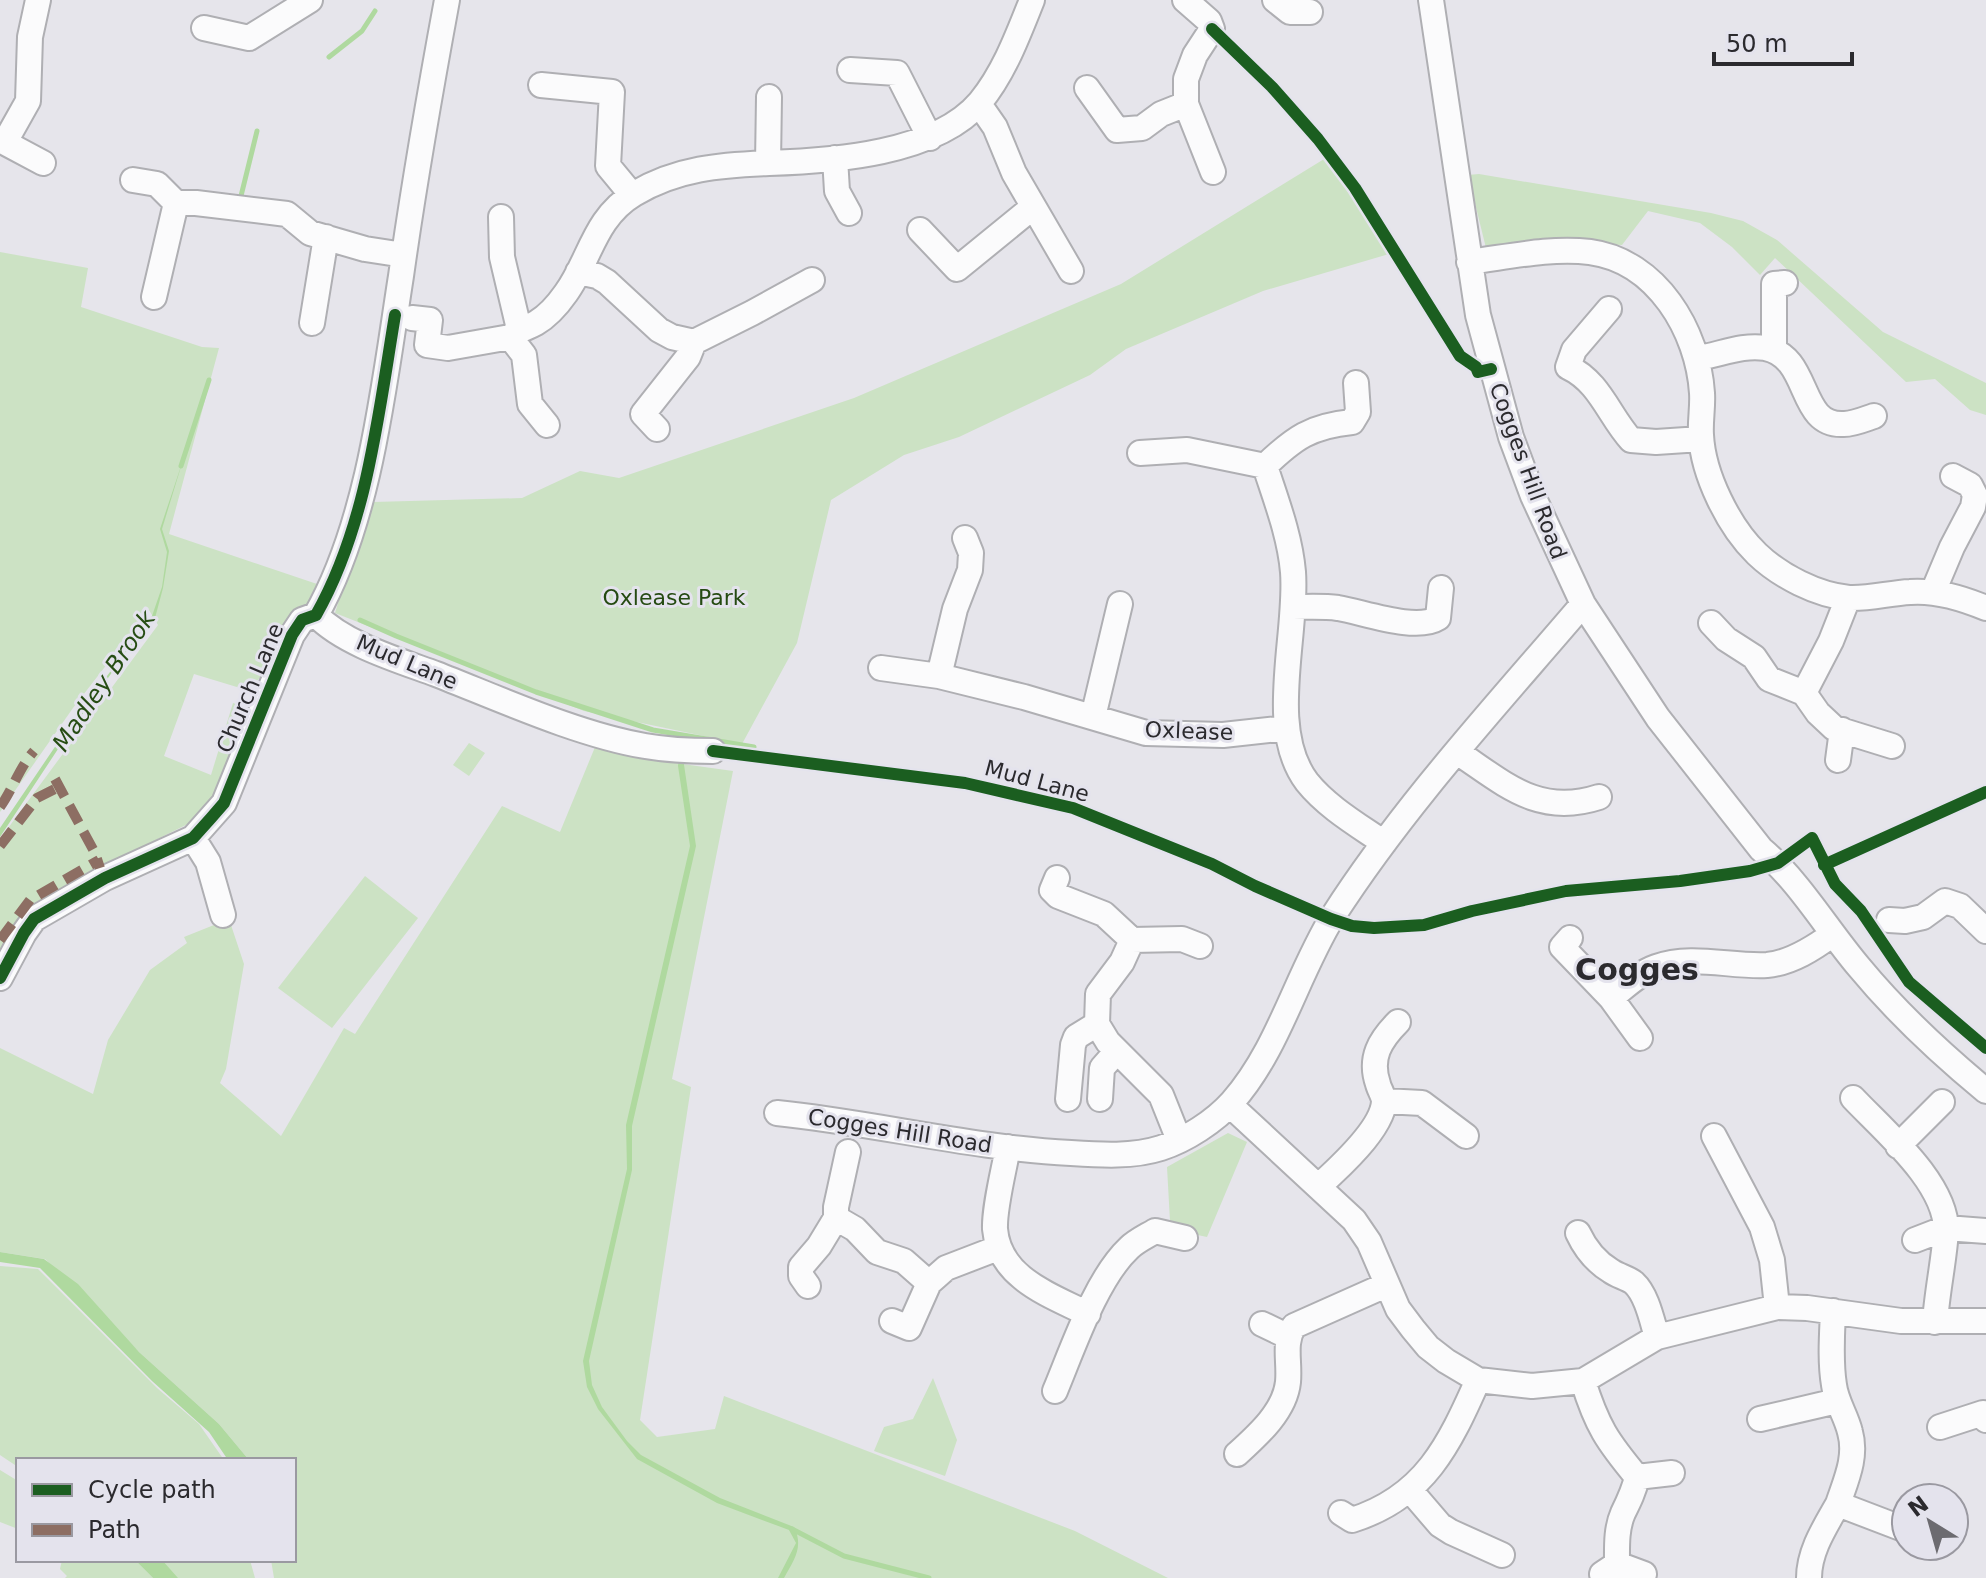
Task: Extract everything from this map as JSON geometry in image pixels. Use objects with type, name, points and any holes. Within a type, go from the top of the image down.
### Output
[{"type":"street","points":[[38,0],[30,37],[28,101],[2,141],[43,163]]},
{"type":"street","points":[[204,28],[249,38],[310,0]]},
{"type":"street","name":"Church Lane","points":[[0,978],[34,919],[105,878],[193,838],[224,803],[292,635],[302,620],[316,615],[342,561],[374,443],[447,0]]},
{"type":"street","points":[[1185,0],[1209,21],[1212,29],[1195,55],[1186,79],[1186,104],[1213,172]]},
{"type":"street","points":[[1275,0],[1290,12],[1310,12]]},
{"type":"street","name":"Cogges Hill Road","points":[[785,1114],[1036,1152],[1114,1155],[1161,1148],[1195,1132],[1230,1105],[1246,1085],[1331,919],[1384,843],[1583,604],[1545,524],[1511,437],[1481,329],[1431,0]]},
{"type":"street","points":[[421,319],[427,345],[448,348],[515,333],[536,323],[567,292],[600,228],[632,195],[683,172],[710,166],[835,158],[905,147],[930,138],[979,104],[1008,58],[1030,1]]},
{"type":"street","points":[[850,70],[897,73],[930,138]]},
{"type":"street","points":[[541,85],[616,81],[608,166],[632,195]]},
{"type":"street","points":[[1087,88],[1117,130],[1142,128],[1161,114],[1186,104]]},
{"type":"street","points":[[768,163],[769,97]]},
{"type":"street","points":[[979,104],[995,127],[1014,173],[1071,271]]},
{"type":"street","points":[[835,158],[837,191],[849,213]]},
{"type":"street","points":[[133,180],[157,184],[176,203],[287,214],[310,233],[365,249],[404,255]]},
{"type":"street","points":[[154,297],[176,203]]},
{"type":"street","points":[[920,230],[957,269],[1033,207]]},
{"type":"street","points":[[501,217],[502,257],[515,333],[524,355],[530,404],[547,425]]},
{"type":"street","points":[[312,323],[326,237]]},
{"type":"street","points":[[1469,262],[1587,252],[1605,255],[1626,264],[1652,282],[1666,297],[1686,329],[1698,358],[1703,396],[1701,439],[1712,481],[1745,541],[1773,567],[1792,578],[1848,598],[1933,592],[1986,608]]},
{"type":"street","points":[[578,272],[597,276],[607,282],[659,330],[672,337],[694,342]]},
{"type":"street","points":[[657,429],[643,414],[688,357],[694,342],[812,280]]},
{"type":"street","points":[[1774,350],[1774,284],[1785,283]]},
{"type":"street","points":[[1609,309],[1574,350],[1568,367],[1579,372],[1597,390],[1631,440],[1701,439]]},
{"type":"street","points":[[1698,358],[1750,346],[1774,350],[1797,369],[1807,399],[1816,412],[1828,421],[1843,425],[1874,416]]},
{"type":"street","points":[[1265,466],[1306,432],[1328,424],[1352,422],[1358,412],[1356,383]]},
{"type":"street","points":[[1140,453],[1187,450],[1265,466]]},
{"type":"street","points":[[1265,466],[1285,530],[1293,571],[1285,712],[1287,728],[1305,779],[1320,796],[1384,843]]},
{"type":"street","points":[[1933,592],[1973,507],[1975,495],[1970,485],[1953,476]]},
{"type":"street","points":[[939,676],[955,609],[970,570],[971,553],[965,538]]},
{"type":"street","points":[[1293,607],[1338,608],[1385,618],[1427,622],[1438,618],[1441,588]]},
{"type":"street","points":[[1804,693],[1831,641],[1848,598]]},
{"type":"street","points":[[1093,717],[1120,604]]},
{"type":"street","points":[[1583,604],[1658,718],[1761,849],[1778,863],[1902,1017],[1986,1091]]},
{"type":"street","name":"Mud Lane","points":[[316,615],[329,629],[397,659],[587,731],[644,746],[713,751]]},
{"type":"street","points":[[1711,623],[1726,639],[1754,657],[1769,679],[1804,693],[1834,728],[1892,746]]},
{"type":"street","name":"Oxlease","points":[[881,668],[939,676],[1146,733],[1223,735],[1287,728]]},
{"type":"street","points":[[1838,760],[1842,730]]},
{"type":"street","points":[[1457,752],[1523,795],[1556,803],[1599,797]]},
{"type":"street","points":[[193,838],[208,862],[223,915]]},
{"type":"street","points":[[1057,878],[1052,890],[1058,896],[1104,914],[1132,940],[1161,937],[1182,939],[1200,946]]},
{"type":"street","points":[[1889,920],[1905,921],[1923,917],[1945,901],[1960,906],[1986,931]]},
{"type":"street","points":[[1611,998],[1642,973],[1658,966],[1710,960],[1765,965],[1777,963],[1816,946],[1833,934]]},
{"type":"street","points":[[1570,938],[1562,947],[1611,998],[1640,1038]]},
{"type":"street","points":[[1100,1099],[1109,1060],[1097,1024],[1098,994],[1122,962],[1132,940]]},
{"type":"street","points":[[1319,1186],[1338,1169],[1375,1124],[1384,1101],[1374,1069],[1375,1056],[1398,1022]]},
{"type":"street","points":[[1068,1099],[1076,1037],[1097,1024]]},
{"type":"street","points":[[1070,1066],[1109,1060],[1161,1095],[1179,1140]]},
{"type":"street","points":[[1853,1098],[1920,1170],[1935,1193],[1946,1228],[1935,1322]]},
{"type":"street","points":[[1384,1101],[1422,1103],[1466,1136]]},
{"type":"street","points":[[1898,1146],[1942,1102]]},
{"type":"street","points":[[1230,1105],[1354,1220],[1369,1242],[1398,1309],[1428,1347],[1478,1380],[1532,1386],[1583,1381],[1657,1337],[1777,1307],[1885,1319],[1986,1321]]},
{"type":"street","points":[[1714,1136],[1762,1227],[1772,1260],[1777,1307]]},
{"type":"street","name":"Cogges Hill Road","points":[[998,1248],[995,1226],[1008,1147]]},
{"type":"street","name":"Cogges Hill Road","points":[[808,1286],[801,1276],[801,1267],[819,1246],[836,1218],[848,1152]]},
{"type":"street","points":[[836,1218],[855,1229],[877,1252],[904,1261],[929,1283]]},
{"type":"street","points":[[1915,1240],[1946,1228],[1986,1231]]},
{"type":"street","points":[[1055,1391],[1113,1265],[1130,1246],[1155,1231],[1185,1238]]},
{"type":"street","points":[[1578,1233],[1585,1248],[1597,1261],[1635,1284],[1643,1296],[1657,1337]]},
{"type":"street","points":[[909,1328],[929,1283],[946,1268],[998,1248],[1021,1278],[1088,1314]]},
{"type":"street","points":[[1234,1454],[1260,1433],[1284,1400],[1288,1383],[1287,1336],[1294,1326],[1386,1285]]},
{"type":"street","points":[[1809,1578],[1809,1564],[1838,1504],[1850,1468],[1852,1451],[1851,1435],[1837,1401],[1832,1366],[1833,1311]]},
{"type":"street","points":[[1262,1324],[1287,1336]]},
{"type":"street","points":[[1341,1513],[1352,1520],[1369,1514],[1410,1490],[1428,1473],[1458,1425],[1478,1380]]},
{"type":"street","points":[[1583,1381],[1595,1419],[1606,1439],[1637,1477]]},
{"type":"street","points":[[1760,1419],[1837,1401]]},
{"type":"street","points":[[1940,1427],[1983,1413],[1986,1420]]},
{"type":"street","points":[[1637,1477],[1672,1473]]},
{"type":"street","points":[[1637,1477],[1632,1498],[1622,1515],[1609,1569],[1644,1574]]},
{"type":"street","points":[[1410,1490],[1440,1525],[1487,1557]]},
{"type":"street","points":[[1838,1504],[1890,1524]]},
{"type":"green space","name":"Oxlease Park","points":[[1329,156],[1389,254],[1263,291],[1126,349],[1090,375],[959,437],[904,455],[831,500],[797,643],[742,744],[584,711],[335,613],[361,528],[373,502],[522,498],[580,471],[619,478],[854,398],[1121,284]]},
{"type":"green space","points":[[1479,174],[1743,221],[1777,240],[1883,332],[1986,383],[1986,415],[1970,410],[1935,379],[1906,382],[1775,258],[1760,275],[1732,247],[1700,223],[1648,211],[1622,245],[1550,241],[1486,248],[1468,175]]},
{"type":"green space","points":[[0,252],[88,268],[81,307],[202,347],[219,348],[169,534],[320,585],[316,599],[250,691],[194,674],[164,756],[211,775],[233,703],[244,707],[221,790],[196,820],[97,869],[32,906],[0,955],[0,839],[158,625],[149,610],[73,708],[0,812]]},
{"type":"green space","points":[[600,735],[668,762],[733,771],[672,1079],[691,1087],[640,1420],[657,1437],[715,1429],[724,1396],[1075,1531],[1168,1578],[274,1578],[271,1562],[296,1562],[296,1458],[247,1458],[219,1424],[139,1352],[45,1259],[0,1252],[0,1048],[93,1094],[108,1040],[150,970],[187,943],[184,937],[229,919],[244,964],[226,1069],[220,1083],[281,1136],[344,1028],[355,1034],[502,806],[560,832]]},
{"type":"green space","points":[[469,743],[485,753],[469,776],[453,765]]},
{"type":"green space","points":[[365,876],[418,918],[332,1028],[278,988]]},
{"type":"green space","points":[[1228,1133],[1247,1142],[1207,1237],[1188,1233],[1170,1221],[1167,1167]]},
{"type":"green space","points":[[0,1266],[38,1269],[157,1388],[199,1424],[223,1458],[16,1458],[16,1466],[0,1455]]},
{"type":"green space","points":[[933,1378],[957,1440],[945,1476],[874,1451],[884,1427],[913,1419]]},
{"type":"green space","points":[[0,1470],[16,1480],[16,1528],[0,1522]]},
{"type":"green space","points":[[62,1562],[137,1562],[153,1578],[65,1578],[67,1576],[60,1569]]},
{"type":"green space","points":[[157,1562],[251,1562],[255,1578],[170,1578]]},
{"type":"water","points":[[183,460],[162,529],[169,551],[163,588],[155,618],[127,651],[0,837],[0,828],[65,732],[152,616],[162,587],[167,552],[160,529]]},
{"type":"water","points":[[679,755],[683,758],[696,846],[632,1126],[632,1170],[589,1361],[592,1385],[602,1407],[641,1455],[720,1498],[794,1527],[798,1547],[784,1578],[778,1578],[796,1543],[789,1530],[717,1503],[637,1459],[598,1409],[587,1387],[583,1361],[627,1169],[626,1125],[690,846]]},
{"type":"water","points":[[0,1252],[44,1259],[78,1284],[139,1352],[219,1424],[247,1458],[227,1458],[209,1432],[152,1381],[40,1268],[0,1262]]},
{"type":"water","points":[[137,1562],[164,1562],[178,1578],[153,1578]]},
{"type":"waterway","name":"Madley Brook","points":[[329,57],[362,31],[375,11]]},
{"type":"waterway","name":"Madley Brook","points":[[240,200],[257,131]]},
{"type":"waterway","name":"Madley Brook","points":[[181,466],[209,380]]},
{"type":"waterway","points":[[360,620],[536,692],[653,730],[754,747]]},
{"type":"waterway","points":[[792,1529],[844,1556],[929,1578]]},
{"type":"marked path","points":[[0,807],[34,751]]},
{"type":"marked path","points":[[55,779],[100,868]]},
{"type":"marked path","points":[[0,846],[37,798],[59,787]]},
{"type":"marked path","points":[[0,940],[30,900],[99,860]]},
{"type":"cycle path","points":[[1212,29],[1272,87],[1318,139],[1355,188],[1460,356],[1476,367],[1478,372],[1491,369]]},
{"type":"cycle path","points":[[0,978],[34,919],[105,878],[193,838],[224,803],[292,635],[302,620],[316,615],[347,544],[359,507],[376,431],[395,315]]},
{"type":"cycle path","points":[[713,751],[965,783],[1073,808],[1212,864],[1331,919],[1352,926],[1374,928],[1424,925],[1472,911],[1566,891],[1750,871],[1778,863],[1812,838],[1835,884],[1861,911],[1909,982],[1986,1048]]},
{"type":"cycle path","points":[[1824,865],[1986,792]]},
{"type":"district","name":"Cogges","points":[[1637,969]]}]
